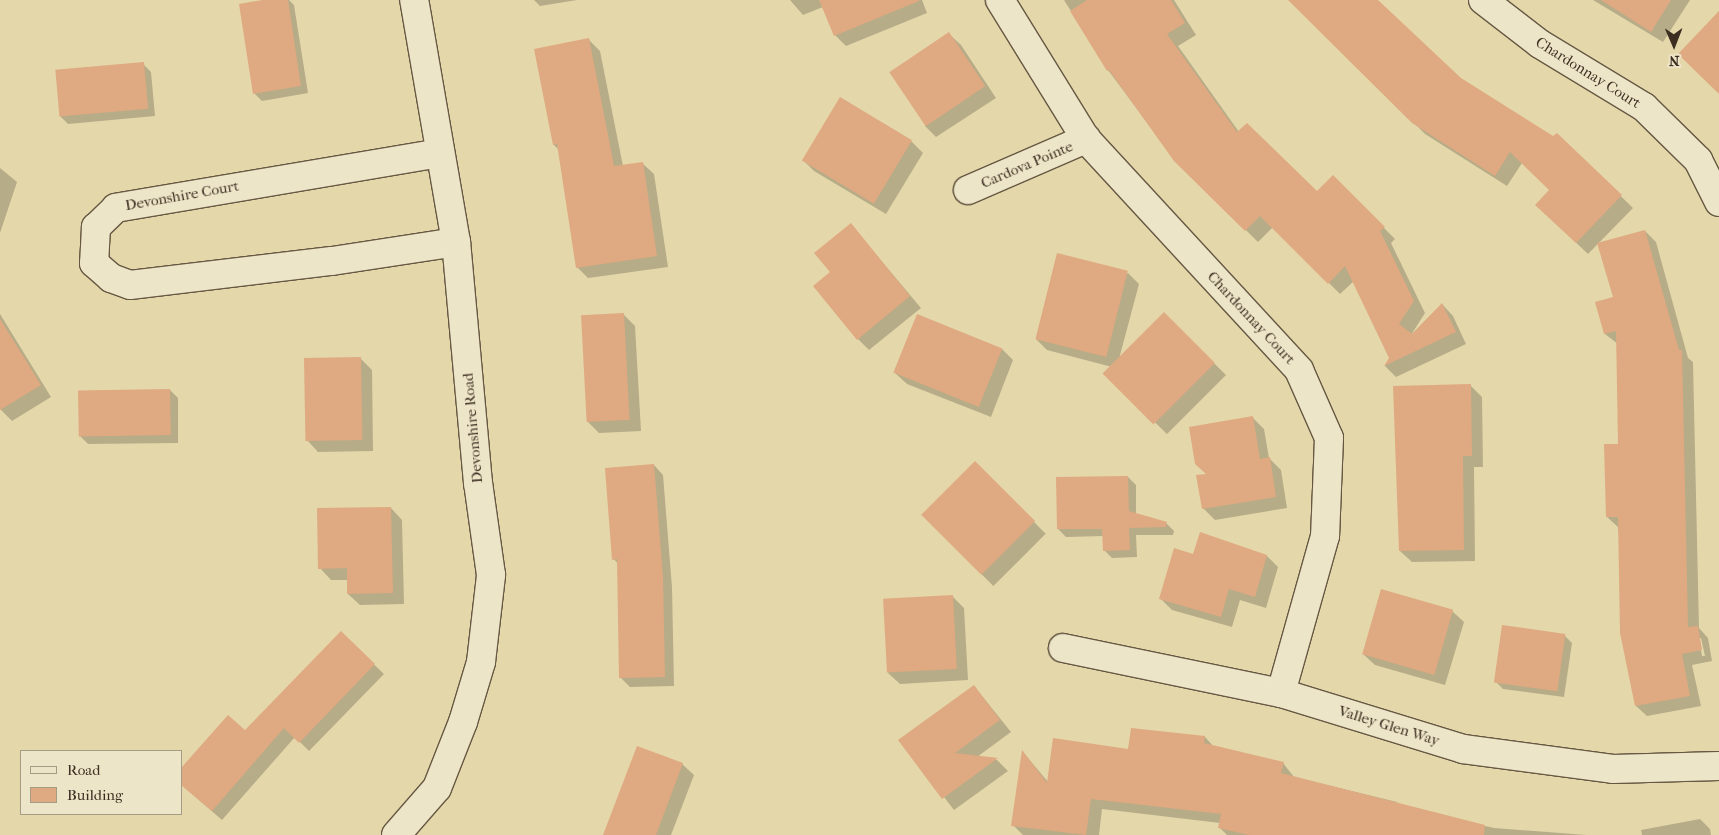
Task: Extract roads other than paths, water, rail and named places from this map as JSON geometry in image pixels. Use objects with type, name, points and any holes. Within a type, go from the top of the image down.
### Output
[{"type":"street","name":"Devonshire Road","points":[[396,835],[437,788],[463,722],[481,662],[490,575],[478,483],[456,242],[414,0]]},
{"type":"street","name":"Chardonnay Court","points":[[1000,0],[1086,139],[1299,370],[1329,438],[1325,536],[1281,693]]},
{"type":"street","name":"Chardonnay Court","points":[[1483,0],[1540,44],[1644,108],[1698,160],[1719,202]]},
{"type":"street","name":"Cardova Pointe","points":[[968,190],[1086,139]]},
{"type":"street","name":"Devonshire Court","points":[[440,153],[116,208],[96,227],[94,263],[111,278],[130,285],[332,261],[456,242]]},
{"type":"street","name":"Valley Glen Way","points":[[1063,648],[1281,693],[1463,749],[1613,770],[1719,766]]}]
